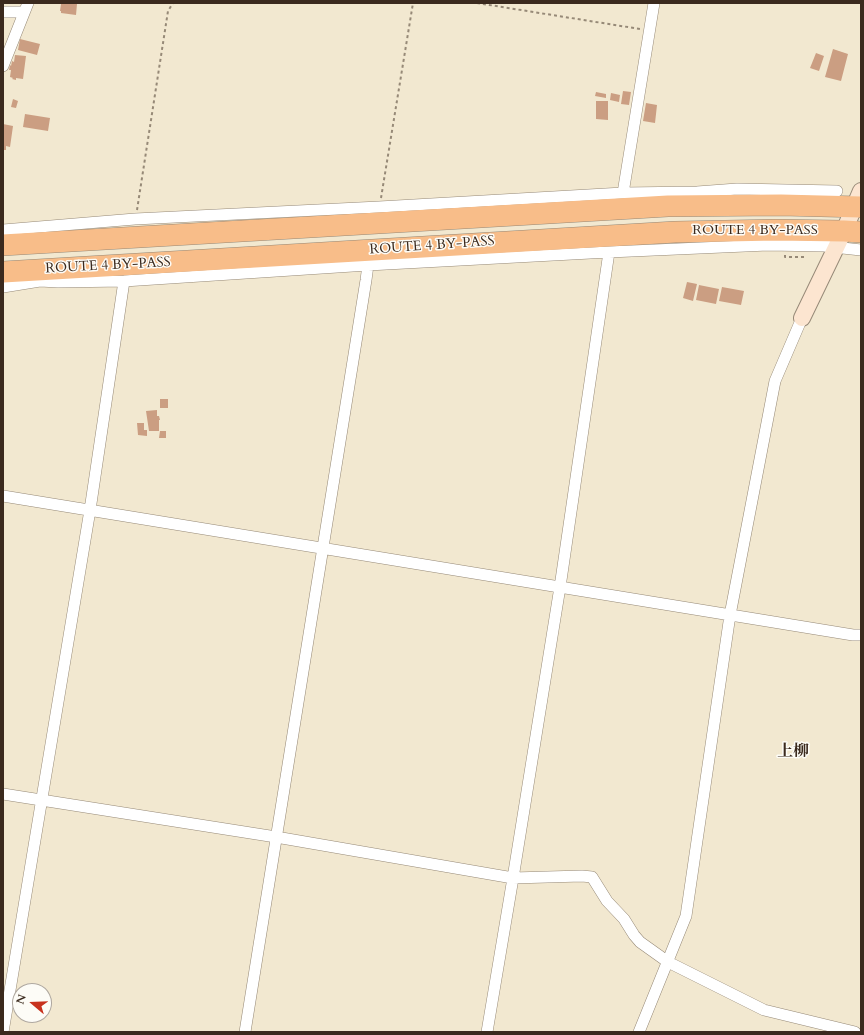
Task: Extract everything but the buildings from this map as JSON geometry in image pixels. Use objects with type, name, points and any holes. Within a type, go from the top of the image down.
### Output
[{"type":"highway","name":"ROUTE 4 BY-PASS","points":[[3,245],[36,236],[668,206],[697,199],[781,205],[859,202]]},
{"type":"highway","name":"ROUTE 4 BY-PASS","points":[[3,272],[40,275],[368,258],[629,234],[675,232],[772,238],[847,237]]},
{"type":"street","points":[[623,193],[654,3]]},
{"type":"street","points":[[3,12],[26,8]]},
{"type":"street","points":[[3,66],[26,8]]},
{"type":"street","points":[[3,230],[36,236],[135,219],[623,193],[697,199],[737,189],[837,191]]},
{"type":"street","points":[[639,1032],[686,916],[730,615],[774,381],[802,318],[847,237],[859,202]]},
{"type":"street","points":[[847,237],[861,250]]},
{"type":"street","points":[[3,287],[40,275],[58,282],[124,281],[368,258],[609,252],[772,238]]},
{"type":"street","points":[[487,1032],[560,587],[609,252]]},
{"type":"street","points":[[245,1032],[368,258]]},
{"type":"street","points":[[3,1032],[90,510],[124,281]]},
{"type":"street","points":[[3,496],[853,635],[861,635]]},
{"type":"street","points":[[3,794],[276,837],[513,878],[592,877],[607,901],[624,919],[640,942],[668,962],[764,1010],[855,1032]]},
{"type":"path","points":[[135,219],[168,12],[173,3]]},
{"type":"path","points":[[379,207],[413,3]]},
{"type":"path","points":[[477,3],[650,30]]},
{"type":"district","name":"上柳","points":[[793,752]]}]
